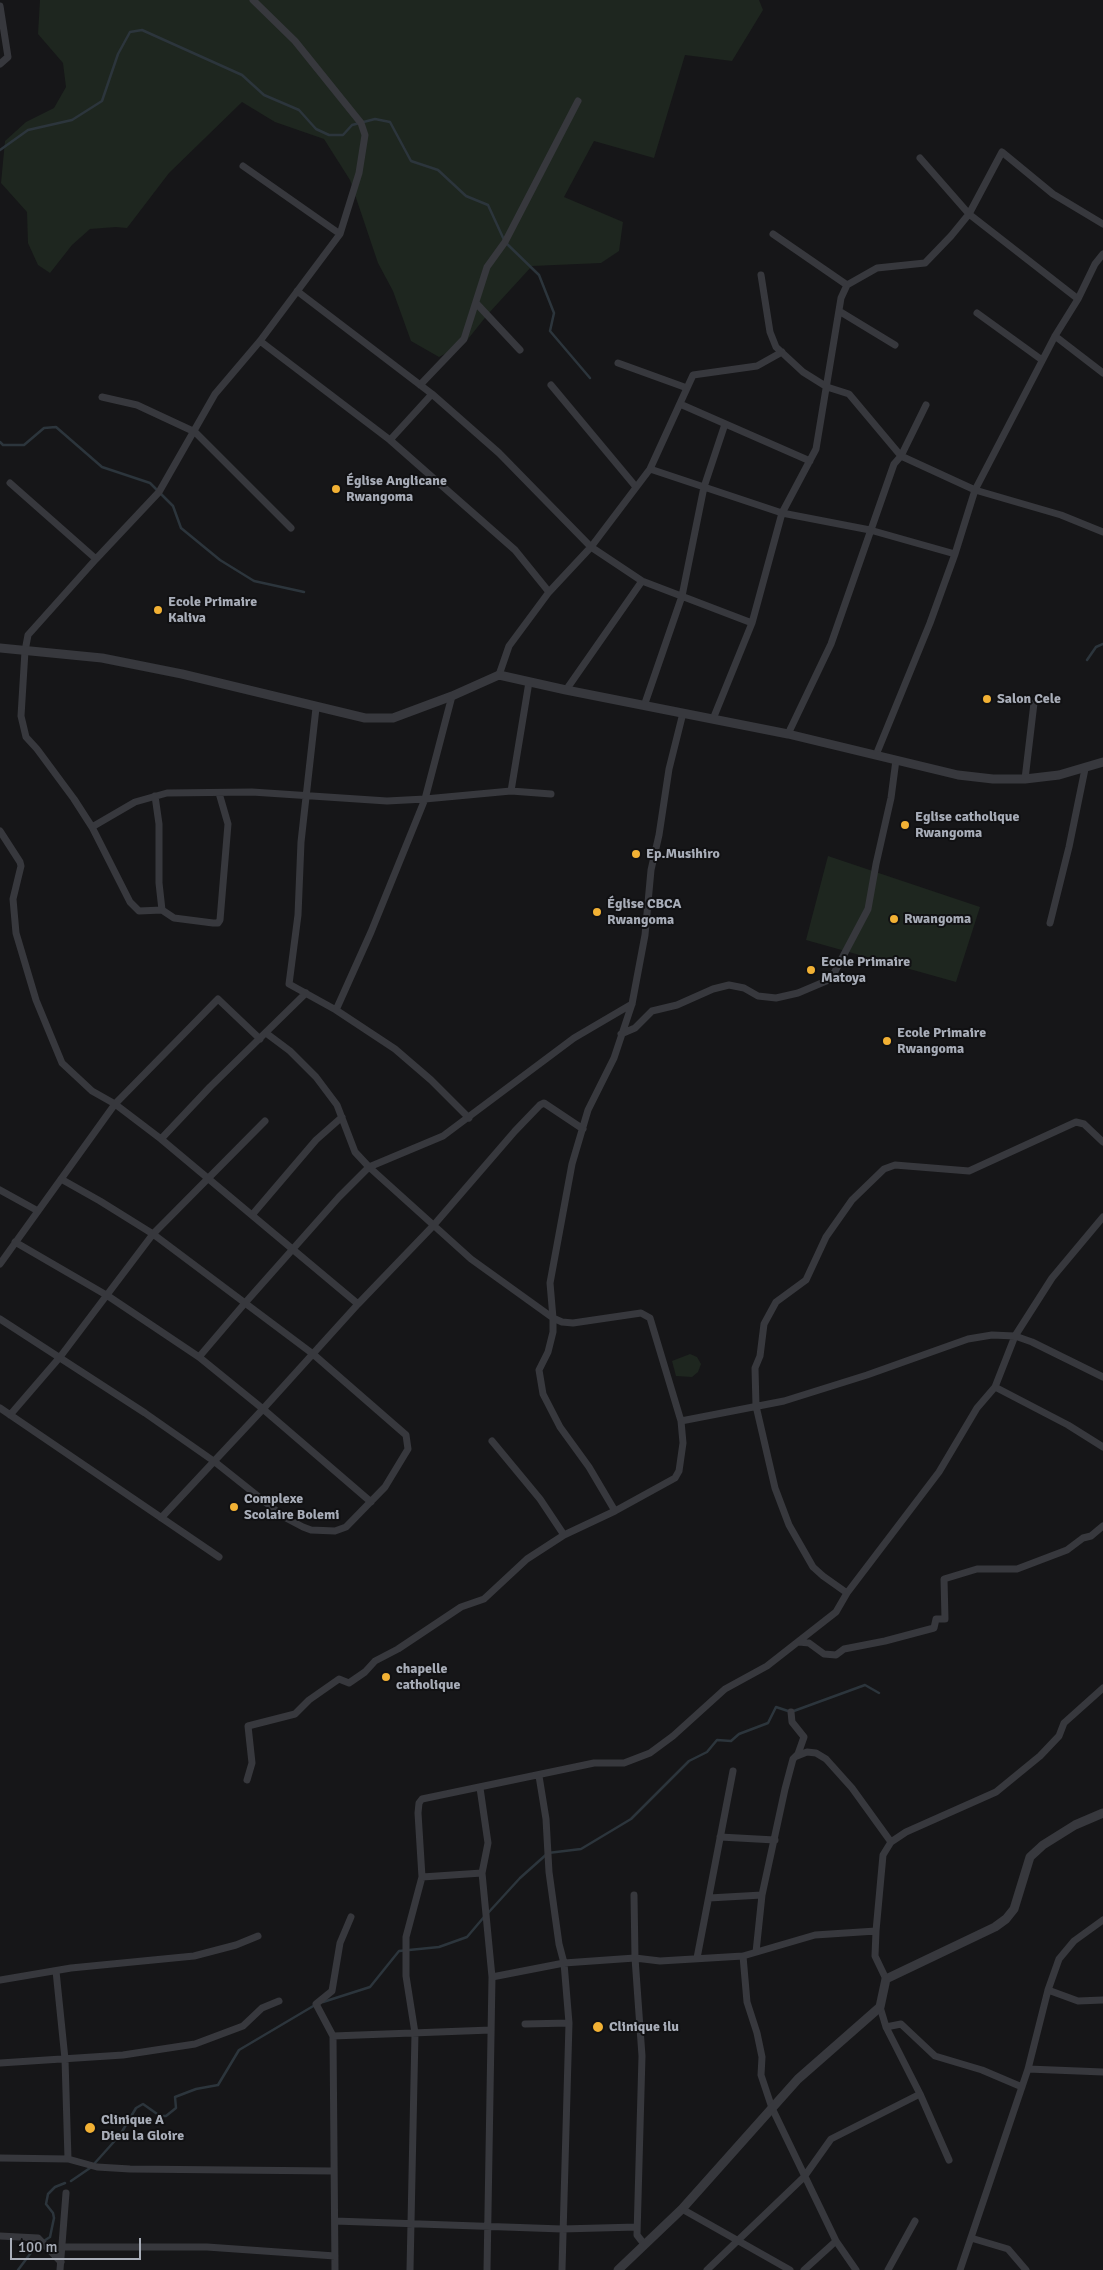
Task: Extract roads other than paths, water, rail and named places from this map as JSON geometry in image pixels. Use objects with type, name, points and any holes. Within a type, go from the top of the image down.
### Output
[{"type":"street","points":[[219,793],[228,824],[220,920],[218,923],[174,918],[162,910],[145,911],[136,909],[130,902],[92,827],[74,799],[23,733],[21,716],[25,651],[28,635],[96,558],[159,492],[215,394],[260,341],[340,234],[359,173],[365,135],[361,123],[295,41],[252,0]]},
{"type":"street","points":[[0,6],[8,57],[0,64]]},
{"type":"street","points":[[420,385],[464,339],[487,267],[505,242],[578,101]]},
{"type":"street","points":[[713,719],[752,623],[782,512],[816,449],[841,298],[847,285],[877,268],[925,263],[969,214],[1002,152],[1053,194],[1103,224]]},
{"type":"street","points":[[920,158],[969,214],[1078,299]]},
{"type":"street","points":[[243,166],[340,234]]},
{"type":"street","points":[[773,234],[847,285]]},
{"type":"street","points":[[876,755],[930,623],[955,554],[975,490],[1055,336],[1078,299],[1095,264],[1103,254]]},
{"type":"street","points":[[761,275],[770,332],[776,347],[803,372],[827,387],[849,394],[901,456],[975,490],[1061,515],[1103,532]]},
{"type":"street","points":[[298,291],[432,394],[499,453],[590,547],[642,581],[752,623]]},
{"type":"street","points":[[476,303],[520,350]]},
{"type":"street","points":[[839,311],[895,345]]},
{"type":"street","points":[[977,313],[1042,360]]},
{"type":"street","points":[[1055,336],[1103,373]]},
{"type":"street","points":[[260,341],[390,440],[515,550],[549,592]]},
{"type":"street","points":[[498,675],[509,646],[549,592],[590,547],[650,469],[693,375],[756,366],[782,352]]},
{"type":"street","points":[[618,364],[687,388]]},
{"type":"street","points":[[551,385],[636,488]]},
{"type":"street","points":[[390,440],[432,394]]},
{"type":"street","points":[[102,397],[137,405],[195,432],[291,528]]},
{"type":"street","points":[[680,404],[810,461]]},
{"type":"street","points":[[788,734],[831,644],[894,464],[901,456],[926,405]]},
{"type":"street","points":[[644,706],[682,596],[704,487],[725,424]]},
{"type":"street","points":[[650,469],[782,512],[870,530],[955,554]]},
{"type":"street","points":[[10,483],[96,558]]},
{"type":"street","points":[[566,690],[642,581]]},
{"type":"street","points":[[0,648],[102,658],[173,672],[316,708],[366,718],[393,718],[452,696],[498,675],[788,734],[958,775],[1025,780],[1059,775],[1085,769],[1103,762]]},
{"type":"street","points":[[511,791],[529,682]]},
{"type":"street","points":[[336,1010],[371,932],[425,800],[452,696]]},
{"type":"street","points":[[1025,780],[1034,703]]},
{"type":"street","points":[[316,708],[301,842],[298,915],[289,984],[336,1010],[395,1049],[432,1080],[470,1118]]},
{"type":"street","points":[[615,1511],[589,1467],[560,1427],[543,1394],[539,1370],[548,1352],[552,1332],[553,1318],[550,1283],[572,1164],[590,1102],[614,1058],[632,1004],[645,935],[651,870],[659,835],[669,768],[683,713]]},
{"type":"street","points":[[621,1034],[636,1028],[652,1012],[677,1005],[713,989],[729,985],[744,988],[758,996],[776,998],[798,993],[831,980],[868,909],[891,798],[896,760]]},
{"type":"street","points":[[1050,922],[1069,847],[1085,769]]},
{"type":"street","points":[[92,827],[135,802],[167,793],[252,792],[362,800],[425,800],[511,791],[551,794]]},
{"type":"street","points":[[155,796],[159,824],[159,883],[162,910]]},
{"type":"street","points":[[0,831],[20,862],[21,866],[14,899],[16,933],[36,1000],[62,1063],[92,1091],[115,1104],[161,1140],[358,1304]]},
{"type":"street","points":[[161,1140],[210,1087],[306,993]]},
{"type":"street","points":[[0,1264],[115,1104],[218,999],[260,1039]]},
{"type":"street","points":[[199,1357],[244,1303],[369,1167],[443,1136],[470,1118],[574,1038],[632,1004]]},
{"type":"street","points":[[247,1780],[252,1762],[248,1726],[295,1714],[309,1700],[340,1680],[349,1682],[365,1672],[375,1661],[398,1649],[461,1607],[484,1598],[527,1559],[564,1535],[615,1511],[675,1478],[683,1443],[681,1421],[650,1318],[646,1314],[641,1313],[573,1323],[553,1318],[471,1259],[369,1167],[355,1152],[337,1105],[316,1077],[290,1051],[266,1033]]},
{"type":"street","points":[[160,1518],[264,1410],[358,1304],[433,1226],[515,1131],[540,1105],[544,1103],[583,1129]]},
{"type":"street","points":[[252,1215],[316,1140],[342,1117]]},
{"type":"street","points":[[10,1414],[60,1358],[153,1234],[265,1121]]},
{"type":"street","points":[[847,1593],[822,1576],[813,1567],[789,1526],[775,1488],[756,1406],[756,1368],[760,1356],[764,1324],[776,1302],[806,1280],[826,1237],[852,1200],[884,1169],[895,1165],[969,1171],[1076,1122],[1084,1124],[1103,1142]]},
{"type":"street","points":[[0,1319],[215,1462],[284,1517],[311,1530],[335,1531],[346,1528],[385,1486],[408,1449],[406,1435],[313,1354],[153,1234],[100,1200],[61,1179]]},
{"type":"street","points":[[0,1190],[38,1211]]},
{"type":"street","points":[[410,2270],[415,2033],[406,1976],[406,1937],[422,1878],[419,1803],[422,1799],[594,1763],[624,1763],[650,1753],[673,1736],[725,1689],[766,1666],[836,1612],[847,1593],[939,1472],[977,1408],[995,1386],[1015,1336],[1052,1278],[1103,1217]]},
{"type":"street","points":[[15,1242],[108,1296],[199,1357],[371,1502]]},
{"type":"street","points":[[681,1421],[784,1402],[968,1339],[992,1335],[1015,1336],[1032,1342],[1103,1377]]},
{"type":"street","points":[[995,1386],[1068,1425],[1103,1447]]},
{"type":"street","points":[[0,1408],[219,1557]]},
{"type":"street","points":[[492,1442],[540,1499],[564,1535]]},
{"type":"street","points":[[799,1642],[809,1642],[824,1654],[836,1655],[844,1649],[885,1641],[934,1628],[936,1619],[945,1619],[944,1579],[977,1569],[1017,1569],[1066,1550],[1083,1538],[1091,1536],[1103,1526]]},
{"type":"street","points":[[949,2160],[920,2094],[886,2027],[880,2007],[886,1979],[875,1956],[884,1855],[891,1842],[906,1832],[996,1792],[1040,1756],[1059,1736],[1064,1723],[1103,1688]]},
{"type":"street","points":[[791,1712],[792,1722],[804,1737],[797,1756]]},
{"type":"street","points":[[756,1952],[762,1895],[793,1759],[807,1752],[816,1753],[826,1759],[852,1788],[891,1842]]},
{"type":"street","points":[[697,1958],[733,1771]]},
{"type":"street","points":[[539,1776],[546,1819],[549,1872],[559,1944],[564,1963],[569,2023],[562,2270]]},
{"type":"street","points":[[480,1788],[488,1843],[482,1873],[492,1977],[490,2226],[487,2270]]},
{"type":"street","points":[[886,1979],[995,1927],[1006,1919],[1014,1909],[1030,1857],[1042,1845],[1103,1813]]},
{"type":"street","points":[[720,1837],[775,1840]]},
{"type":"street","points":[[422,1878],[482,1873]]},
{"type":"street","points":[[634,1895],[635,1958],[642,2056],[637,2227],[638,2235],[644,2244]]},
{"type":"street","points":[[710,1898],[762,1895]]},
{"type":"street","points":[[335,2270],[333,2036],[316,2004],[332,1992],[340,1943],[351,1917]]},
{"type":"street","points":[[960,2270],[983,2196],[1028,2069],[1048,1990],[1059,1959],[1066,1949],[1103,1920]]},
{"type":"street","points":[[492,1977],[564,1963],[635,1958],[660,1961],[743,1956],[815,1935],[876,1931]]},
{"type":"street","points":[[0,1980],[71,1968],[194,1956],[236,1945],[258,1936]]},
{"type":"street","points":[[743,1956],[747,2002],[762,2057],[761,2075],[772,2108],[804,2178],[836,2241],[856,2270]]},
{"type":"street","points":[[56,1971],[65,2059],[68,2159]]},
{"type":"street","points":[[1048,1990],[1078,2001],[1103,2000]]},
{"type":"street","points":[[0,2063],[123,2055],[195,2044],[244,2026],[262,2008],[279,2002]]},
{"type":"street","points":[[618,2270],[682,2209],[798,2078],[880,2007]]},
{"type":"street","points":[[525,2024],[569,2023]]},
{"type":"street","points":[[886,2027],[902,2024],[935,2056],[982,2070],[1022,2087]]},
{"type":"street","points":[[333,2036],[491,2030]]},
{"type":"street","points":[[1028,2069],[1103,2072]]},
{"type":"street","points":[[707,2270],[804,2178],[831,2139],[920,2094]]},
{"type":"street","points":[[0,2158],[68,2159],[93,2166],[333,2171]]},
{"type":"street","points":[[61,2266],[66,2193]]},
{"type":"street","points":[[682,2209],[790,2270]]},
{"type":"street","points":[[335,2221],[562,2229],[637,2227]]},
{"type":"street","points":[[888,2270],[915,2221]]},
{"type":"street","points":[[0,2236],[41,2240],[61,2266]]},
{"type":"street","points":[[971,2238],[1008,2249],[1026,2270]]},
{"type":"street","points":[[804,2270],[836,2241]]},
{"type":"street","points":[[62,2247],[207,2247],[336,2256]]},
{"type":"waterway","points":[[0,150],[28,130],[72,120],[102,101],[118,54],[130,32],[142,30],[242,75],[264,95],[299,110],[316,129],[329,135],[343,135],[352,125],[375,119],[390,122],[411,161],[438,170],[466,196],[488,205],[505,242],[539,275],[554,313],[550,331],[590,378]]},
{"type":"waterway","points":[[0,442],[3,445],[24,445],[44,428],[56,427],[102,467],[150,483],[173,506],[181,528],[220,560],[254,581],[304,592]]},
{"type":"waterway","points":[[1087,660],[1096,647],[1103,644]]},
{"type":"waterway","points":[[488,1913],[520,1878],[548,1853],[581,1849],[631,1819],[689,1761],[707,1752],[717,1740],[731,1741],[739,1734],[768,1723],[776,1707],[791,1712],[865,1685],[879,1693]]},
{"type":"waterway","points":[[323,2002],[370,1987],[399,1951],[439,1947],[467,1937],[484,1917]]},
{"type":"waterway","points":[[94,2164],[120,2135],[136,2108],[143,2104],[160,2116],[166,2116],[176,2108],[175,2097],[196,2089],[218,2085],[239,2050],[315,2005]]},
{"type":"waterway","points":[[71,2181],[90,2168]]},
{"type":"waterway","points":[[18,2270],[36,2246],[50,2237],[54,2218],[53,2213],[46,2204],[48,2194],[55,2187],[65,2183]]},
{"type":"place","name":"Église Anglicane Rwangoma","points":[[336,489]]},
{"type":"place","name":"Ecole Primaire Kaliva","points":[[158,610]]},
{"type":"place","name":"Salon Cele","points":[[987,699]]},
{"type":"place","name":"Eglise catholique Rwangoma","points":[[905,825]]},
{"type":"place","name":"Ep.Musihiro","points":[[636,854]]},
{"type":"place","name":"Église CBCA Rwangoma","points":[[597,912]]},
{"type":"place","name":"Rwangoma","points":[[894,919]]},
{"type":"place","name":"Ecole Primaire Matoya","points":[[811,970]]},
{"type":"place","name":"Ecole Primaire Rwangoma","points":[[887,1041]]},
{"type":"place","name":"Complexe Scolaire Bolemi","points":[[234,1507]]},
{"type":"place","name":"chapelle catholique","points":[[386,1677]]},
{"type":"place","name":"Clinique ilu","points":[[598,2027]]},
{"type":"place","name":"Clinique A Dieu la Gloire","points":[[90,2128]]}]
